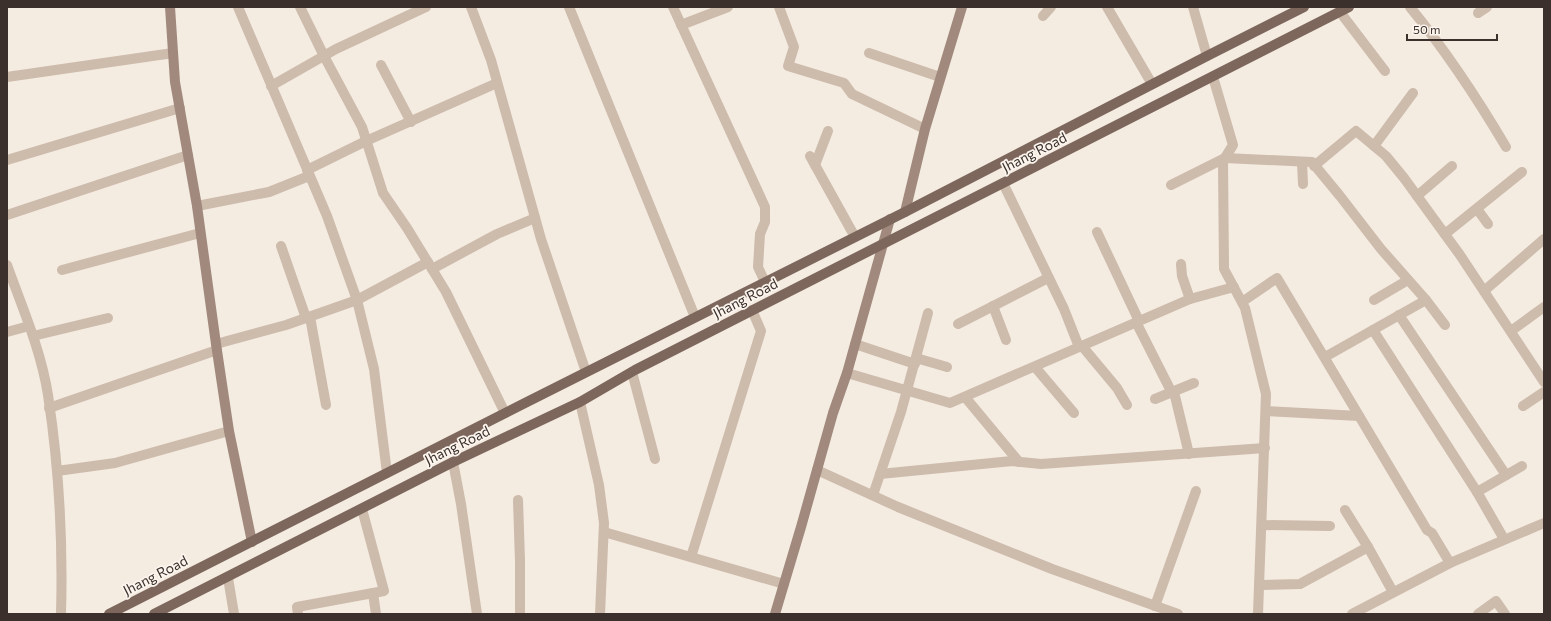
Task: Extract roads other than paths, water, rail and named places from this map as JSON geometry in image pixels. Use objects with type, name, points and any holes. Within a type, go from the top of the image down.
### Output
[{"type":"main road","name":"Jhang Road","points":[[109,614],[905,212],[1304,7]]},
{"type":"main road","name":"Jhang Road","points":[[154,614],[228,578],[453,462],[580,402],[632,372],[752,310],[1349,7]]},
{"type":"street","points":[[170,7],[176,82],[197,206],[216,347],[229,431],[252,542]]},
{"type":"street","points":[[238,7],[327,216],[358,300],[374,369],[387,473]]},
{"type":"street","points":[[300,7],[362,127],[382,193],[407,228],[446,292],[505,413]]},
{"type":"street","points":[[271,86],[324,56],[426,7]]},
{"type":"street","points":[[471,7],[491,60],[535,218],[586,372]]},
{"type":"street","points":[[569,7],[695,317]]},
{"type":"street","points":[[673,7],[765,207],[765,222],[760,234],[758,267],[765,282]]},
{"type":"street","points":[[681,25],[728,7]]},
{"type":"street","points":[[779,7],[794,47],[788,66],[844,83],[852,94],[925,129]]},
{"type":"street","points":[[905,212],[925,129],[962,7]]},
{"type":"street","points":[[1043,16],[1051,7]]},
{"type":"street","points":[[1108,7],[1152,84]]},
{"type":"street","points":[[1192,7],[1207,56]]},
{"type":"street","points":[[1410,7],[1427,27],[1477,98],[1506,147]]},
{"type":"street","points":[[1478,14],[1487,7]]},
{"type":"street","points":[[1340,12],[1385,71]]},
{"type":"street","points":[[7,77],[173,53]]},
{"type":"street","points":[[869,53],[940,77]]},
{"type":"street","points":[[381,65],[411,122]]},
{"type":"street","points":[[1213,77],[1233,145],[1223,161],[1224,269],[1245,308],[1266,394],[1258,614]]},
{"type":"street","points":[[197,206],[269,192],[308,173],[366,141],[497,83]]},
{"type":"street","points":[[1374,146],[1413,93]]},
{"type":"street","points":[[7,160],[180,108]]},
{"type":"street","points":[[828,131],[813,161],[855,237]]},
{"type":"street","points":[[1314,166],[1356,131],[1386,156],[1445,234],[1544,382]]},
{"type":"street","points":[[7,219],[7,215],[188,155]]},
{"type":"street","points":[[1171,184],[1225,158],[1312,162],[1381,249],[1426,300],[1445,325]]},
{"type":"street","points":[[1302,162],[1303,184]]},
{"type":"street","points":[[1417,196],[1452,166]]},
{"type":"street","points":[[1445,234],[1522,172]]},
{"type":"street","points":[[1003,183],[1081,346],[1117,388],[1127,405]]},
{"type":"street","points":[[1477,209],[1488,224]]},
{"type":"street","points":[[50,408],[216,347],[358,300],[430,265],[535,218]]},
{"type":"street","points":[[775,614],[833,413],[847,373],[890,219]]},
{"type":"street","points":[[1097,232],[1137,322],[1173,392],[1190,454]]},
{"type":"street","points":[[62,270],[200,233]]},
{"type":"street","points":[[1484,291],[1544,239]]},
{"type":"street","points":[[281,246],[308,317],[326,405]]},
{"type":"street","points":[[1181,264],[1182,276],[1190,299]]},
{"type":"street","points":[[7,265],[33,336],[48,395],[57,471],[61,527],[61,614]]},
{"type":"street","points":[[958,324],[1048,278]]},
{"type":"street","points":[[1242,302],[1277,278],[1427,530],[1432,533],[1450,563]]},
{"type":"street","points":[[1374,300],[1408,280]]},
{"type":"street","points":[[847,373],[950,403],[1190,299],[1234,287]]},
{"type":"street","points":[[1325,357],[1426,300]]},
{"type":"street","points":[[993,306],[1006,340]]},
{"type":"street","points":[[1511,332],[1544,307]]},
{"type":"street","points":[[691,557],[761,331],[752,310]]},
{"type":"street","points":[[873,496],[916,361],[928,313]]},
{"type":"street","points":[[1399,315],[1506,475]]},
{"type":"street","points":[[33,336],[108,318]]},
{"type":"street","points":[[7,332],[29,326]]},
{"type":"street","points":[[1373,330],[1477,492],[1504,539]]},
{"type":"street","points":[[855,344],[916,361],[947,367]]},
{"type":"street","points":[[1034,366],[1074,413]]},
{"type":"street","points":[[632,372],[655,458]]},
{"type":"street","points":[[1155,398],[1194,383]]},
{"type":"street","points":[[1523,406],[1544,392]]},
{"type":"street","points":[[965,397],[1018,462]]},
{"type":"street","points":[[580,402],[599,485],[604,532],[600,614]]},
{"type":"street","points":[[1266,411],[1359,416]]},
{"type":"street","points":[[57,471],[115,463],[229,431]]},
{"type":"street","points":[[880,474],[1012,461],[1041,464],[1265,448]]},
{"type":"street","points":[[453,462],[461,504],[477,614]]},
{"type":"street","points":[[1477,492],[1522,466]]},
{"type":"street","points":[[817,470],[873,496],[1052,569],[1178,614]]},
{"type":"street","points":[[1155,606],[1196,491]]},
{"type":"street","points":[[518,500],[520,614]]},
{"type":"street","points":[[298,614],[297,607],[384,591],[362,509]]},
{"type":"street","points":[[1345,510],[1393,592]]},
{"type":"street","points":[[1352,614],[1450,563],[1544,523]]},
{"type":"street","points":[[1262,525],[1330,526]]},
{"type":"street","points":[[604,532],[784,584]]},
{"type":"street","points":[[1260,585],[1300,584],[1368,547]]},
{"type":"street","points":[[228,578],[234,614]]},
{"type":"street","points":[[373,593],[376,614]]},
{"type":"street","points":[[1478,614],[1496,601],[1505,614]]}]
